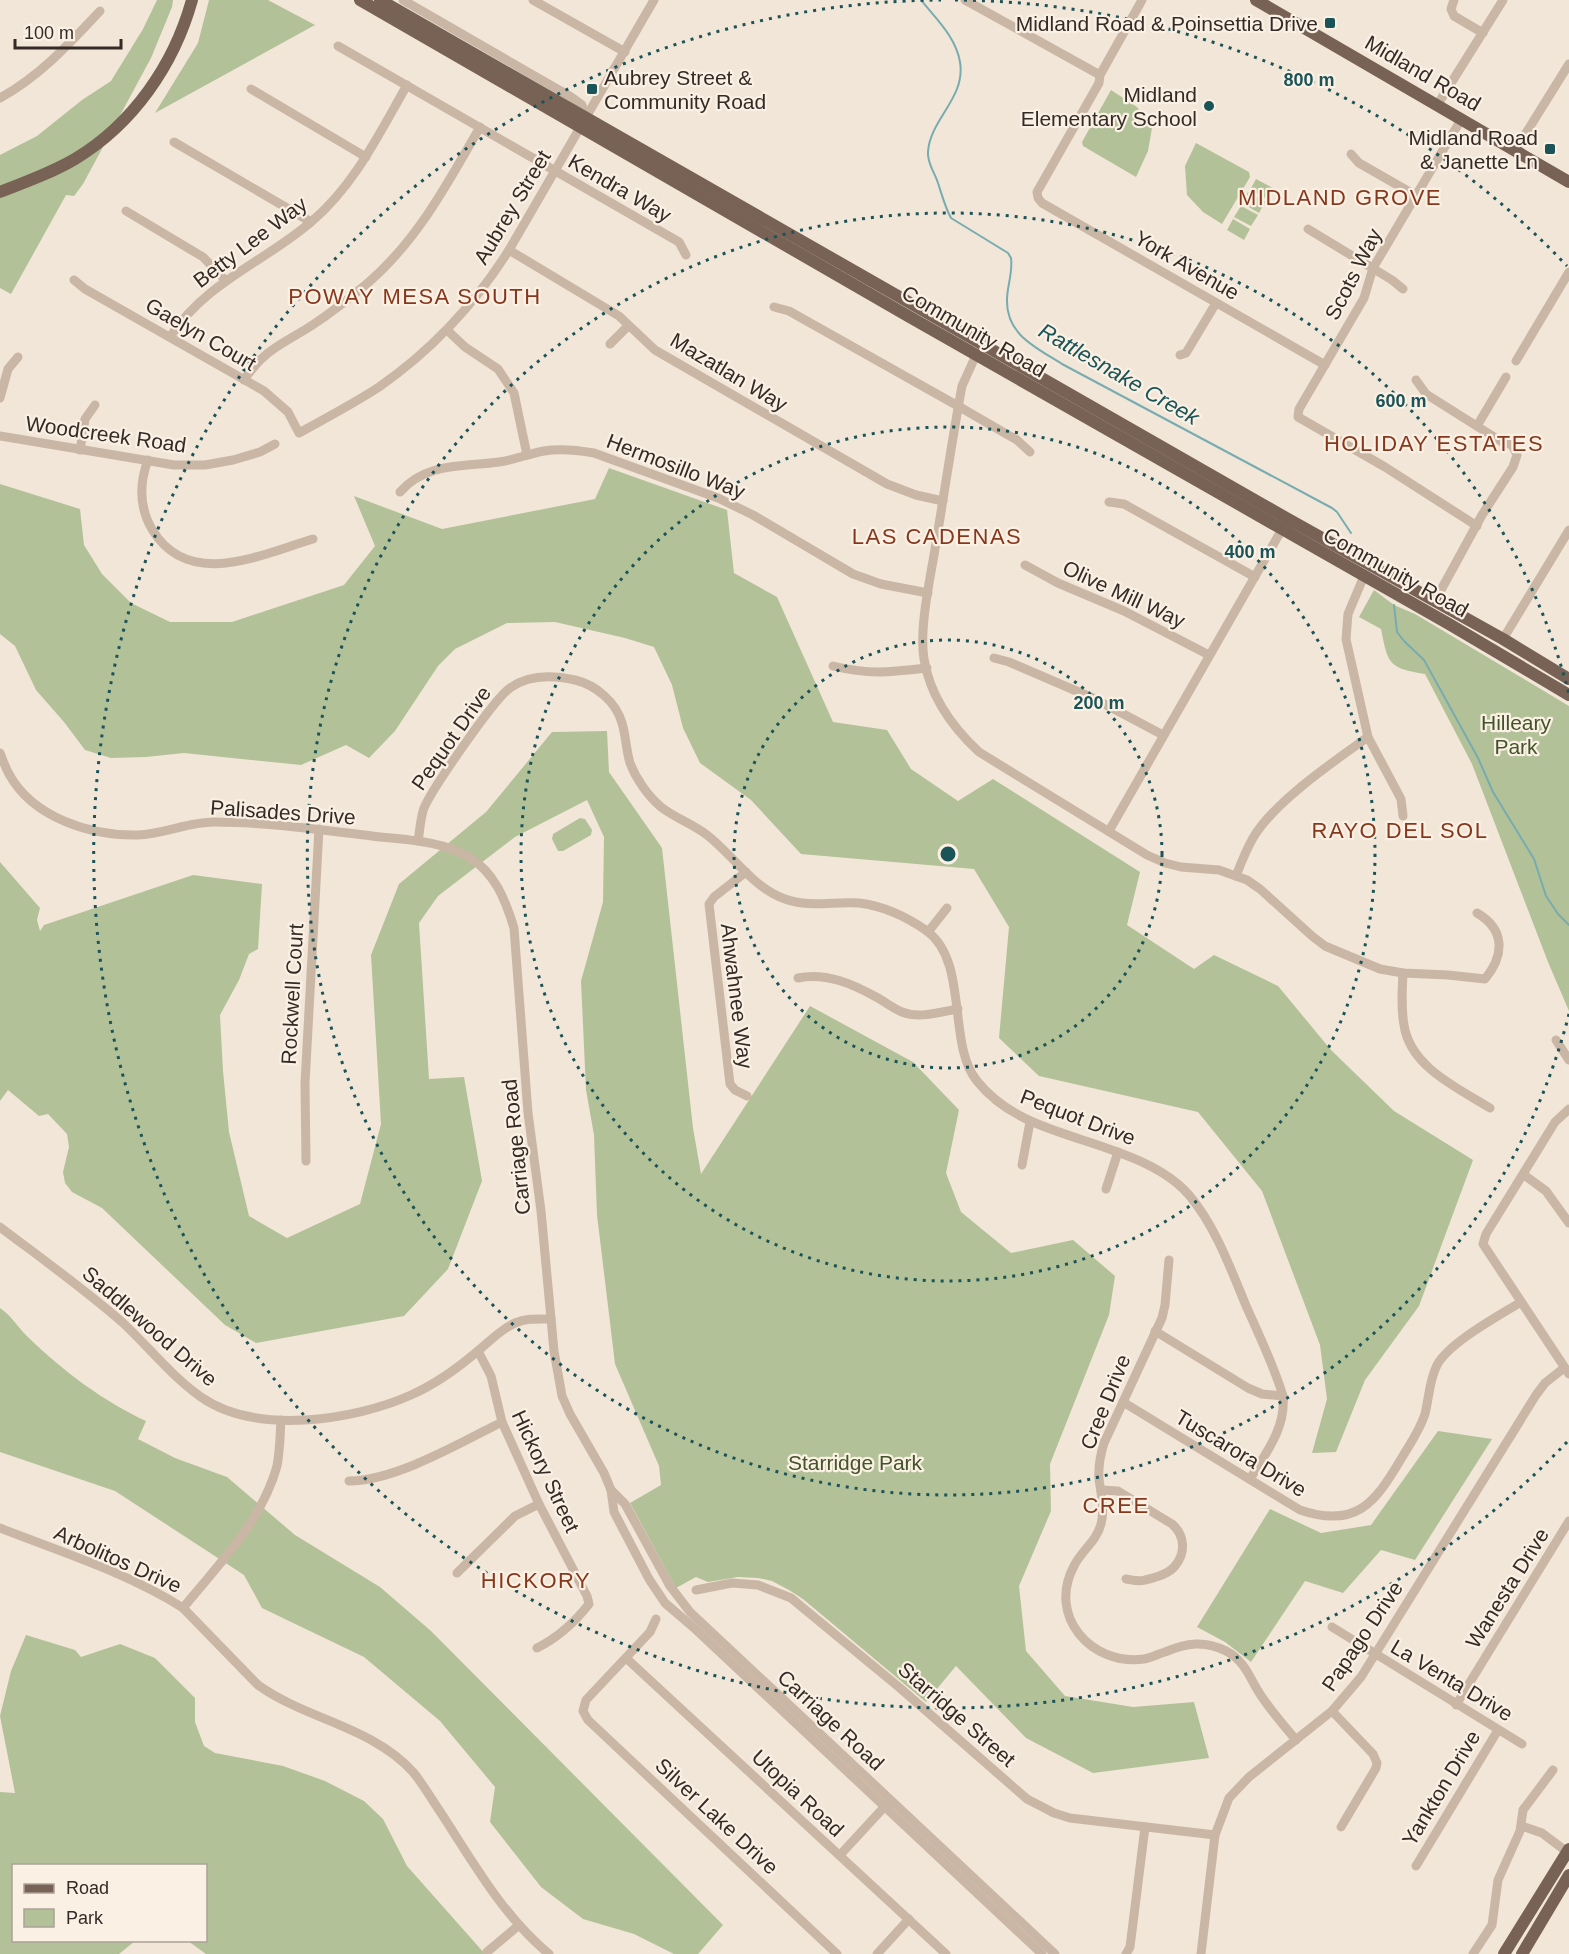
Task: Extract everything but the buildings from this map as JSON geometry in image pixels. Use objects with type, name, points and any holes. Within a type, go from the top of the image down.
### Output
[{"type":"main road","points":[[0,192],[43,176],[75,158],[102,140],[128,115],[149,90],[167,63],[192,0]]},
{"type":"main road","name":"Community Road","points":[[360,0],[1032,373],[1285,524],[1364,576],[1569,695]]},
{"type":"main road","name":"Community Road","points":[[380,0],[976,355],[1285,524],[1409,586],[1569,679]]},
{"type":"main road","name":"Midland Road","points":[[1256,0],[1516,149],[1569,182]]},
{"type":"main road","points":[[916,307],[929,321],[974,347],[976,355],[983,351],[1020,372],[1032,373]]},
{"type":"main road","points":[[1364,576],[1367,573],[1373,574],[1399,587],[1409,586]]},
{"type":"main road","points":[[1390,591],[1407,594],[1429,605],[1435,601]]},
{"type":"main road","points":[[1449,624],[1466,627],[1498,644],[1503,639]]},
{"type":"main road","points":[[1497,652],[1507,652],[1536,668],[1541,662]]},
{"type":"main road","points":[[1504,1954],[1568,1851]]},
{"type":"main road","points":[[1522,1954],[1569,1875]]},
{"type":"street","points":[[403,0],[571,97],[582,105],[583,123]]},
{"type":"street","points":[[533,0],[625,52]]},
{"type":"street","name":"Aubrey Street","points":[[299,433],[381,386],[422,354],[465,311],[494,275],[654,0]]},
{"type":"street","points":[[965,0],[1100,75],[1142,0]]},
{"type":"street","points":[[1454,0],[1450,9],[1454,16],[1483,33]]},
{"type":"street","points":[[1438,104],[1503,0]]},
{"type":"street","points":[[0,98],[42,70],[100,10]]},
{"type":"street","name":"Kendra Way","points":[[338,46],[679,242],[686,255]]},
{"type":"street","points":[[1516,149],[1569,64]]},
{"type":"street","name":"York Avenue","points":[[1100,75],[1099,83],[1037,192],[1038,198],[1042,203],[1325,365]]},
{"type":"street","name":"Betty Lee Way","points":[[170,337],[196,305],[225,280],[277,248],[311,222],[336,198],[366,157],[407,85]]},
{"type":"street","points":[[251,89],[366,157]]},
{"type":"street","name":"Scots Way","points":[[1462,118],[1373,268],[1364,298],[1299,409],[1298,417],[1385,467],[1477,526]]},
{"type":"street","points":[[244,380],[255,365],[277,345],[320,320],[371,280],[416,233],[435,206],[480,127]]},
{"type":"street","points":[[174,142],[311,222]]},
{"type":"street","points":[[1351,154],[1359,163],[1415,195]]},
{"type":"street","points":[[126,212],[203,257],[225,280]]},
{"type":"street","points":[[1308,229],[1403,289]]},
{"type":"street","name":"Mazatlan Way","points":[[509,250],[602,304],[620,316],[655,350],[719,388],[887,484],[916,495],[943,501]]},
{"type":"street","points":[[1515,360],[1569,272]]},
{"type":"street","name":"Gaelyn Court","points":[[74,280],[85,289],[264,391],[288,412],[299,433]]},
{"type":"street","points":[[1180,355],[1186,353],[1216,303]]},
{"type":"street","points":[[774,307],[789,311],[958,406],[1017,440],[1030,452]]},
{"type":"street","points":[[610,344],[628,326]]},
{"type":"street","points":[[447,330],[465,347],[498,369],[514,393],[527,455]]},
{"type":"street","points":[[976,355],[962,386],[958,406],[925,614],[924,657],[929,680],[942,708],[962,736],[979,752],[1165,863],[1181,867],[1219,870],[1236,876],[1260,889],[1325,946],[1380,969],[1403,973],[1485,979],[1496,966],[1497,933],[1494,925],[1477,913]]},
{"type":"street","points":[[0,398],[8,369],[18,357]]},
{"type":"street","points":[[1477,426],[1506,377]]},
{"type":"street","points":[[1416,380],[1426,394],[1502,442],[1512,445],[1517,455],[1513,467],[1435,601]]},
{"type":"street","points":[[80,450],[85,419],[95,405]]},
{"type":"street","name":"Woodcreek Road","points":[[0,436],[174,465],[205,465],[233,460],[260,452],[275,444]]},
{"type":"street","name":"Hermosillo Way","points":[[400,492],[410,481],[449,466],[499,462],[544,451],[574,449],[594,453],[718,498],[753,515],[853,574],[881,584],[928,593]]},
{"type":"street","points":[[148,460],[141,494],[145,519],[160,542],[182,558],[202,565],[224,564],[314,538]]},
{"type":"street","points":[[1109,502],[1124,504],[1255,577]]},
{"type":"street","points":[[1109,831],[1285,524]]},
{"type":"street","points":[[1503,639],[1569,530]]},
{"type":"street","name":"Olive Mill Way","points":[[1025,565],[1209,655]]},
{"type":"street","points":[[1364,576],[1348,614],[1346,639],[1368,737],[1401,799],[1403,816]]},
{"type":"street","points":[[994,658],[1009,662],[1095,699],[1162,735]]},
{"type":"street","points":[[833,666],[857,672],[877,673],[927,668]]},
{"type":"street","name":"Pequot Drive","points":[[418,842],[422,816],[432,792],[500,696],[519,682],[543,675],[577,680],[598,690],[620,715],[631,766],[641,784],[659,805],[706,833],[765,889],[784,899],[810,904],[859,903],[893,912],[928,932],[947,957],[966,1060],[976,1080],[1009,1111],[1030,1122],[1118,1152],[1143,1162],[1167,1176],[1188,1194],[1215,1233],[1283,1396],[1283,1421],[1250,1479]]},
{"type":"street","points":[[1236,876],[1253,837],[1275,811],[1368,737]]},
{"type":"street","name":"Palisades Drive","points":[[0,753],[9,774],[36,806],[54,816],[105,833],[139,835],[212,822],[319,830],[418,842]]},
{"type":"street","name":"Rockwell Court","points":[[306,1161],[306,1083],[319,830]]},
{"type":"street","name":"Carriage Road","points":[[418,842],[453,849],[485,869],[495,881],[514,928],[528,1113],[541,1211],[550,1319],[562,1396],[604,1473],[611,1490],[614,1512],[649,1578],[664,1603],[701,1628],[887,1804],[1054,1954]]},
{"type":"street","name":"Ahwahnee Way","points":[[746,872],[714,897],[709,904],[730,1084],[735,1090],[747,1096]]},
{"type":"street","points":[[928,932],[947,908]]},
{"type":"street","points":[[1403,973],[1404,1028],[1414,1050],[1433,1072],[1490,1108]]},
{"type":"street","points":[[798,978],[814,975],[844,982],[859,987],[902,1012],[921,1016],[957,1009]]},
{"type":"street","points":[[1556,1040],[1569,1060]]},
{"type":"street","points":[[1567,1371],[1483,1244],[1486,1234],[1557,1119],[1569,1110]]},
{"type":"street","points":[[1022,1165],[1030,1122]]},
{"type":"street","points":[[1106,1189],[1118,1152]]},
{"type":"street","points":[[1524,1175],[1546,1191],[1569,1223]]},
{"type":"street","name":"Saddlewood Drive","points":[[0,1227],[79,1286],[123,1323],[200,1397],[230,1411],[263,1419],[326,1418],[364,1412],[389,1404],[412,1395],[445,1377],[503,1329],[514,1323],[550,1319]]},
{"type":"street","name":"Cree Drive","points":[[1169,1260],[1165,1305],[1104,1443],[1099,1462],[1104,1500],[1101,1525],[1074,1566],[1066,1589],[1072,1626],[1080,1637],[1101,1654],[1125,1661],[1147,1659],[1194,1642],[1224,1650],[1242,1663],[1261,1695],[1296,1740]]},
{"type":"street","name":"Tuscarora Drive","points":[[1123,1402],[1300,1510],[1327,1517],[1350,1514],[1366,1506],[1382,1491],[1418,1431],[1425,1414],[1431,1380],[1438,1364],[1455,1345],[1521,1302]]},
{"type":"street","points":[[1155,1330],[1248,1388],[1262,1394],[1283,1396]]},
{"type":"street","name":"Hickory Street","points":[[478,1351],[491,1376],[502,1422],[539,1504],[588,1596],[589,1604],[583,1612],[553,1640],[537,1648]]},
{"type":"street","name":"Papago Drive","points":[[1201,1954],[1215,1835],[1229,1798],[1249,1777],[1332,1711],[1361,1677],[1536,1395],[1545,1383],[1567,1371]]},
{"type":"street","points":[[183,1608],[258,1513],[277,1464],[281,1420]]},
{"type":"street","points":[[348,1481],[366,1481],[425,1460],[502,1422]]},
{"type":"street","name":"Carriage Road","points":[[611,1490],[625,1504],[670,1586],[701,1628]]},
{"type":"street","points":[[1101,1490],[1118,1491],[1172,1524],[1178,1529],[1183,1542],[1183,1550],[1175,1566],[1167,1573],[1143,1581],[1126,1579]]},
{"type":"street","points":[[458,1573],[515,1516],[539,1504]]},
{"type":"street","name":"Wanesta Drive","points":[[1456,1705],[1569,1521]]},
{"type":"street","name":"Arbolitos Drive","points":[[0,1528],[141,1584],[183,1608],[258,1685],[293,1706],[361,1733],[378,1743],[413,1772],[494,1894],[519,1925],[549,1954]]},
{"type":"street","points":[[633,1548],[645,1541]]},
{"type":"street","name":"Starridge Street","points":[[696,1590],[732,1583],[758,1585],[783,1593],[892,1681],[1027,1799],[1054,1813],[1070,1818],[1215,1835]]},
{"type":"street","points":[[626,1658],[650,1632],[656,1619]]},
{"type":"street","name":"La Venta Drive","points":[[1332,1627],[1522,1744]]},
{"type":"street","name":"Silver Lake Drive","points":[[626,1658],[586,1700],[583,1711],[588,1720],[837,1954]]},
{"type":"street","name":"Utopia Road","points":[[626,1658],[946,1954]]},
{"type":"street","points":[[1332,1711],[1373,1754],[1377,1763],[1341,1827]]},
{"type":"street","name":"Yankton Drive","points":[[1416,1866],[1498,1730]]},
{"type":"street","points":[[1473,1954],[1492,1925],[1498,1880],[1522,1826],[1525,1806],[1553,1770]]},
{"type":"street","points":[[840,1856],[887,1804]]},
{"type":"street","points":[[1522,1826],[1538,1832],[1568,1851]]},
{"type":"street","points":[[1126,1954],[1130,1947],[1145,1827]]},
{"type":"street","name":"Carriage Road","points":[[976,1886],[1042,1954]]},
{"type":"street","points":[[877,1954],[909,1919]]},
{"type":"street","points":[[488,1952],[519,1925]]},
{"type":"green space","points":[[157,0],[173,0],[151,58],[83,184],[74,196],[66,195],[11,294],[0,288],[0,155],[37,136],[82,100],[111,81],[143,29]]},
{"type":"green space","points":[[209,0],[268,0],[315,25],[155,113],[198,43]]},
{"type":"green space","points":[[1111,90],[1137,107],[1152,128],[1148,151],[1136,177],[1083,146],[1082,142]]},
{"type":"green space","points":[[1196,143],[1249,172],[1250,177],[1222,224],[1203,212],[1187,195],[1185,166]]},
{"type":"green space","points":[[1256,179],[1273,188],[1267,199],[1250,190]]},
{"type":"green space","points":[[1248,192],[1265,202],[1259,213],[1242,203]]},
{"type":"green space","points":[[1241,206],[1258,215],[1251,226],[1234,217]]},
{"type":"green space","points":[[1233,219],[1250,229],[1244,240],[1227,230]]},
{"type":"green space","points":[[609,468],[727,510],[734,573],[777,597],[833,722],[887,730],[911,769],[958,801],[993,779],[1140,872],[1127,925],[1194,969],[1214,955],[1278,986],[1331,1050],[1394,1111],[1473,1160],[1419,1306],[1365,1380],[1336,1452],[1312,1453],[1327,1399],[1320,1345],[1262,1191],[1198,1112],[1039,1076],[999,1038],[1009,927],[974,869],[801,854],[751,800],[700,763],[683,728],[672,685],[654,647],[555,622],[507,623],[455,649],[438,666],[395,731],[369,758],[346,745],[301,765],[184,753],[111,758],[85,750],[36,690],[15,646],[0,634],[0,484],[80,509],[84,545],[102,574],[131,603],[170,622],[232,622],[344,585],[375,546],[354,496],[442,529],[595,499]]},
{"type":"green space","name":"Hilleary Park","points":[[1374,590],[1394,605],[1415,614],[1569,706],[1569,1011],[1472,764],[1425,674],[1404,670],[1392,663],[1381,629],[1359,617]]},
{"type":"green space","name":"Starridge Park","points":[[607,731],[609,772],[662,848],[693,1128],[701,1174],[810,1006],[913,1062],[959,1110],[946,1173],[961,1212],[1011,1253],[1073,1240],[1115,1276],[1109,1315],[1050,1464],[1051,1511],[1019,1586],[1026,1651],[1065,1696],[1133,1707],[1194,1702],[1209,1758],[1093,1773],[1026,1738],[956,1666],[926,1702],[803,1599],[772,1581],[738,1577],[708,1582],[696,1577],[676,1588],[630,1503],[661,1485],[659,1466],[615,1364],[597,1215],[594,1135],[586,1090],[581,981],[603,902],[604,837],[587,800],[515,837],[438,896],[419,923],[429,1079],[464,1077],[482,1181],[448,1269],[404,1316],[256,1343],[225,1325],[102,1208],[72,1192],[65,1183],[63,1172],[69,1147],[67,1134],[48,1114],[39,1116],[8,1090],[0,1101],[0,862],[40,908],[37,920],[40,931],[44,925],[193,875],[262,884],[258,949],[249,954],[239,980],[220,1015],[229,1132],[249,1216],[287,1238],[360,1204],[381,1124],[371,955],[399,884],[486,812],[552,732]]},
{"type":"green space","points":[[580,818],[585,819],[592,830],[591,835],[563,851],[558,851],[552,839],[553,834]]},
{"type":"green space","points":[[0,1308],[29,1338],[70,1373],[99,1395],[146,1421],[138,1439],[175,1458],[227,1477],[295,1535],[380,1587],[431,1631],[723,1925],[698,1954],[674,1954],[634,1934],[583,1919],[541,1887],[490,1822],[495,1787],[440,1721],[364,1657],[262,1608],[244,1575],[115,1491],[0,1452]]},
{"type":"green space","points":[[1438,1431],[1492,1439],[1415,1560],[1381,1550],[1343,1593],[1305,1581],[1251,1662],[1225,1642],[1197,1627],[1270,1509],[1321,1533],[1371,1525]]},
{"type":"green space","points":[[26,1635],[75,1650],[81,1657],[120,1644],[155,1658],[195,1698],[195,1722],[204,1746],[215,1753],[283,1766],[325,1781],[364,1801],[383,1819],[407,1866],[485,1954],[206,1954],[189,1942],[207,1942],[207,1864],[12,1864],[12,1942],[134,1942],[119,1954],[0,1954],[0,1792],[15,1793],[0,1716],[11,1671]]},
{"type":"waterway","name":"Rattlesnake Creek","points":[[921,0],[950,36],[960,62],[958,87],[930,140],[929,160],[951,218],[1008,253],[1011,258],[1007,300],[1008,312],[1017,331],[1033,346],[1062,364],[1332,508],[1351,533]]},
{"type":"waterway","name":"Rattlesnake Creek","points":[[1394,605],[1397,632],[1424,660],[1478,758],[1493,792],[1534,859],[1546,896],[1569,925]]},
{"type":"place","name":"Midland Road & Poinsettia Drive","points":[[1330,23]]},
{"type":"place","name":"Aubrey Street & Community Road","points":[[592,89]]},
{"type":"place","name":"Midland Elementary School","points":[[1209,106]]},
{"type":"place","name":"Midland Road & Janette Ln","points":[[1550,149]]},
{"type":"district","name":"MIDLAND GROVE","points":[[1340,197]]},
{"type":"district","name":"POWAY MESA SOUTH","points":[[415,296]]},
{"type":"district","name":"HOLIDAY ESTATES","points":[[1434,443]]},
{"type":"district","name":"LAS CADENAS","points":[[937,536]]},
{"type":"district","name":"RAYO DEL SOL","points":[[1400,830]]},
{"type":"district","name":"CREE","points":[[1116,1505]]},
{"type":"district","name":"HICKORY","points":[[536,1580]]}]
